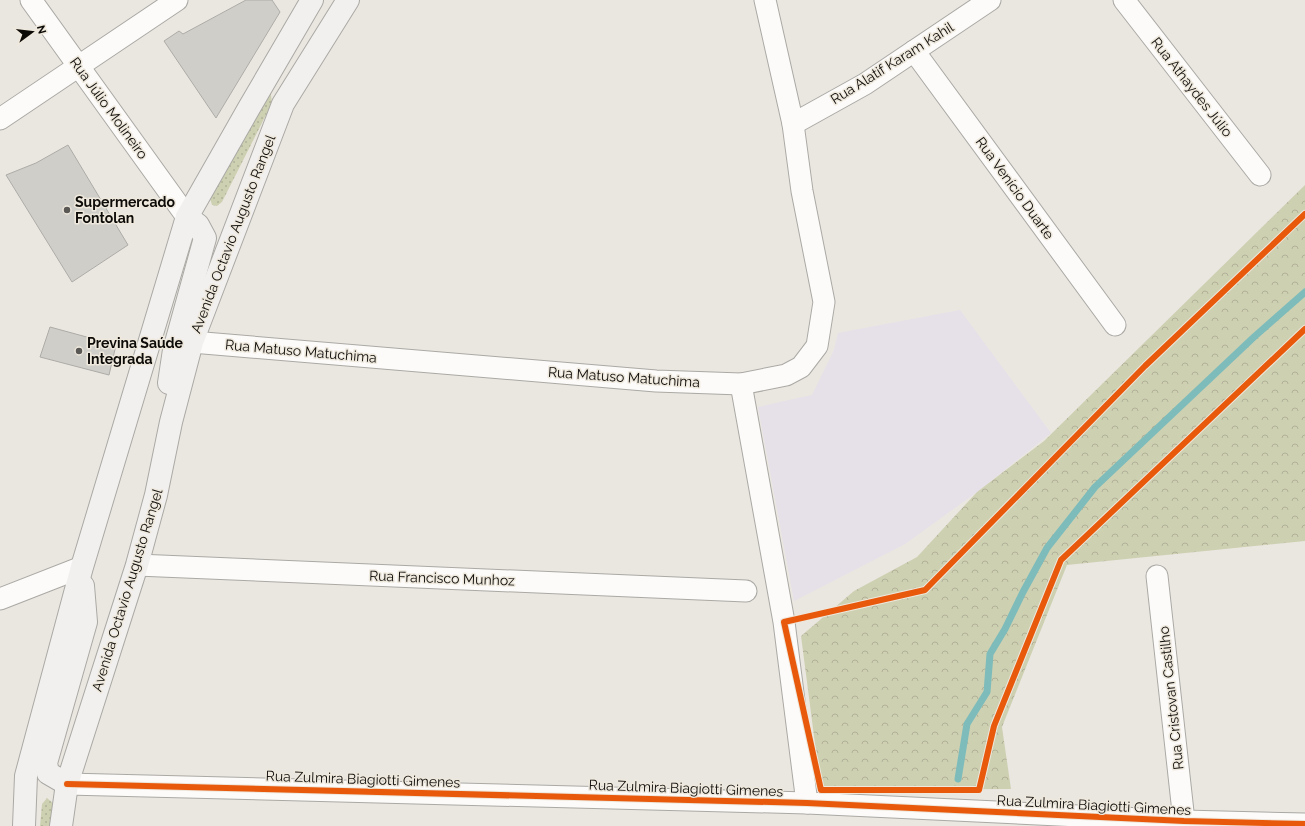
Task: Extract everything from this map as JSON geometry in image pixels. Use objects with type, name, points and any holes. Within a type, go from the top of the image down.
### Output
[{"type":"main road","name":"Avenida Octavio Augusto Rangel","points":[[24,826],[26,776],[82,567],[187,217],[248,108],[312,0]]},
{"type":"main road","points":[[282,104],[321,12],[322,0]]},
{"type":"main road","name":"Avenida Octavio Augusto Rangel","points":[[61,826],[67,784],[137,565],[156,496],[172,422],[192,342],[282,104],[348,0]]},
{"type":"main road","points":[[172,422],[167,396],[174,350],[205,238],[198,226],[187,217]]},
{"type":"main road","name":"Avenida Octavio Augusto Rangel","points":[[67,784],[48,773],[46,763],[86,622],[82,567]]},
{"type":"street","name":"Rua Júlio Molineiro","points":[[31,0],[80,66],[187,217]]},
{"type":"street","points":[[0,119],[178,0]]},
{"type":"street","name":"Rua Matuso Matuchima","points":[[192,342],[656,381],[741,384],[786,375],[801,368],[817,346],[824,302],[802,191],[793,124],[765,0]]},
{"type":"street","name":"Rua Alatif Karam Kahil","points":[[793,124],[865,84],[990,0]]},
{"type":"street","name":"Rua Athaydes Júlio","points":[[1124,0],[1260,175]]},
{"type":"street","name":"Rua Venício Duarte","points":[[914,51],[1115,325]]},
{"type":"street","points":[[741,384],[784,622],[807,803]]},
{"type":"street","name":"Rua Francisco Munhoz","points":[[137,565],[746,591]]},
{"type":"street","points":[[0,599],[82,567]]},
{"type":"street","name":"Rua Cristovan Castilho","points":[[1157,576],[1184,821]]},
{"type":"street","name":"Rua Zulmira Biagiotti Gimenes","points":[[67,784],[807,803],[1184,821],[1305,824]]},
{"type":"shaded area","points":[[960,310],[1051,433],[977,492],[905,544],[794,601],[758,407],[812,395],[834,350],[838,333]]},
{"type":"green space","points":[[270,87],[272,103],[222,202],[217,206],[212,205],[210,198]]},
{"type":"green space","points":[[1305,185],[1305,541],[1067,565],[1002,727],[1011,789],[821,790],[801,636],[854,591],[917,557],[977,492],[1044,441]]},
{"type":"green space","points":[[47,798],[53,803],[50,826],[40,826],[42,804]]},
{"type":"building","points":[[246,0],[272,0],[280,12],[216,118],[164,41],[179,31],[183,34]]},
{"type":"building","name":"Supermercado Fontolan","points":[[68,145],[128,245],[72,282],[6,175],[36,163]]},
{"type":"building","name":"Previna Saúde Integrada","points":[[50,327],[116,345],[109,375],[40,357]]},
{"type":"waterway","points":[[958,779],[967,724],[987,692],[990,654],[1005,629],[1047,548],[1095,487],[1254,337],[1305,292]]},
{"type":"cycle path","points":[[1305,214],[1145,366],[925,590],[784,622],[821,790],[979,790],[994,726],[1061,560],[1305,329]]},
{"type":"cycle path","points":[[67,784],[807,803],[1184,821],[1305,824]]},
{"type":"place","name":"Supermercado Fontolan","points":[[67,210]]},
{"type":"place","name":"Previna Saúde Integrada","points":[[79,351]]}]
